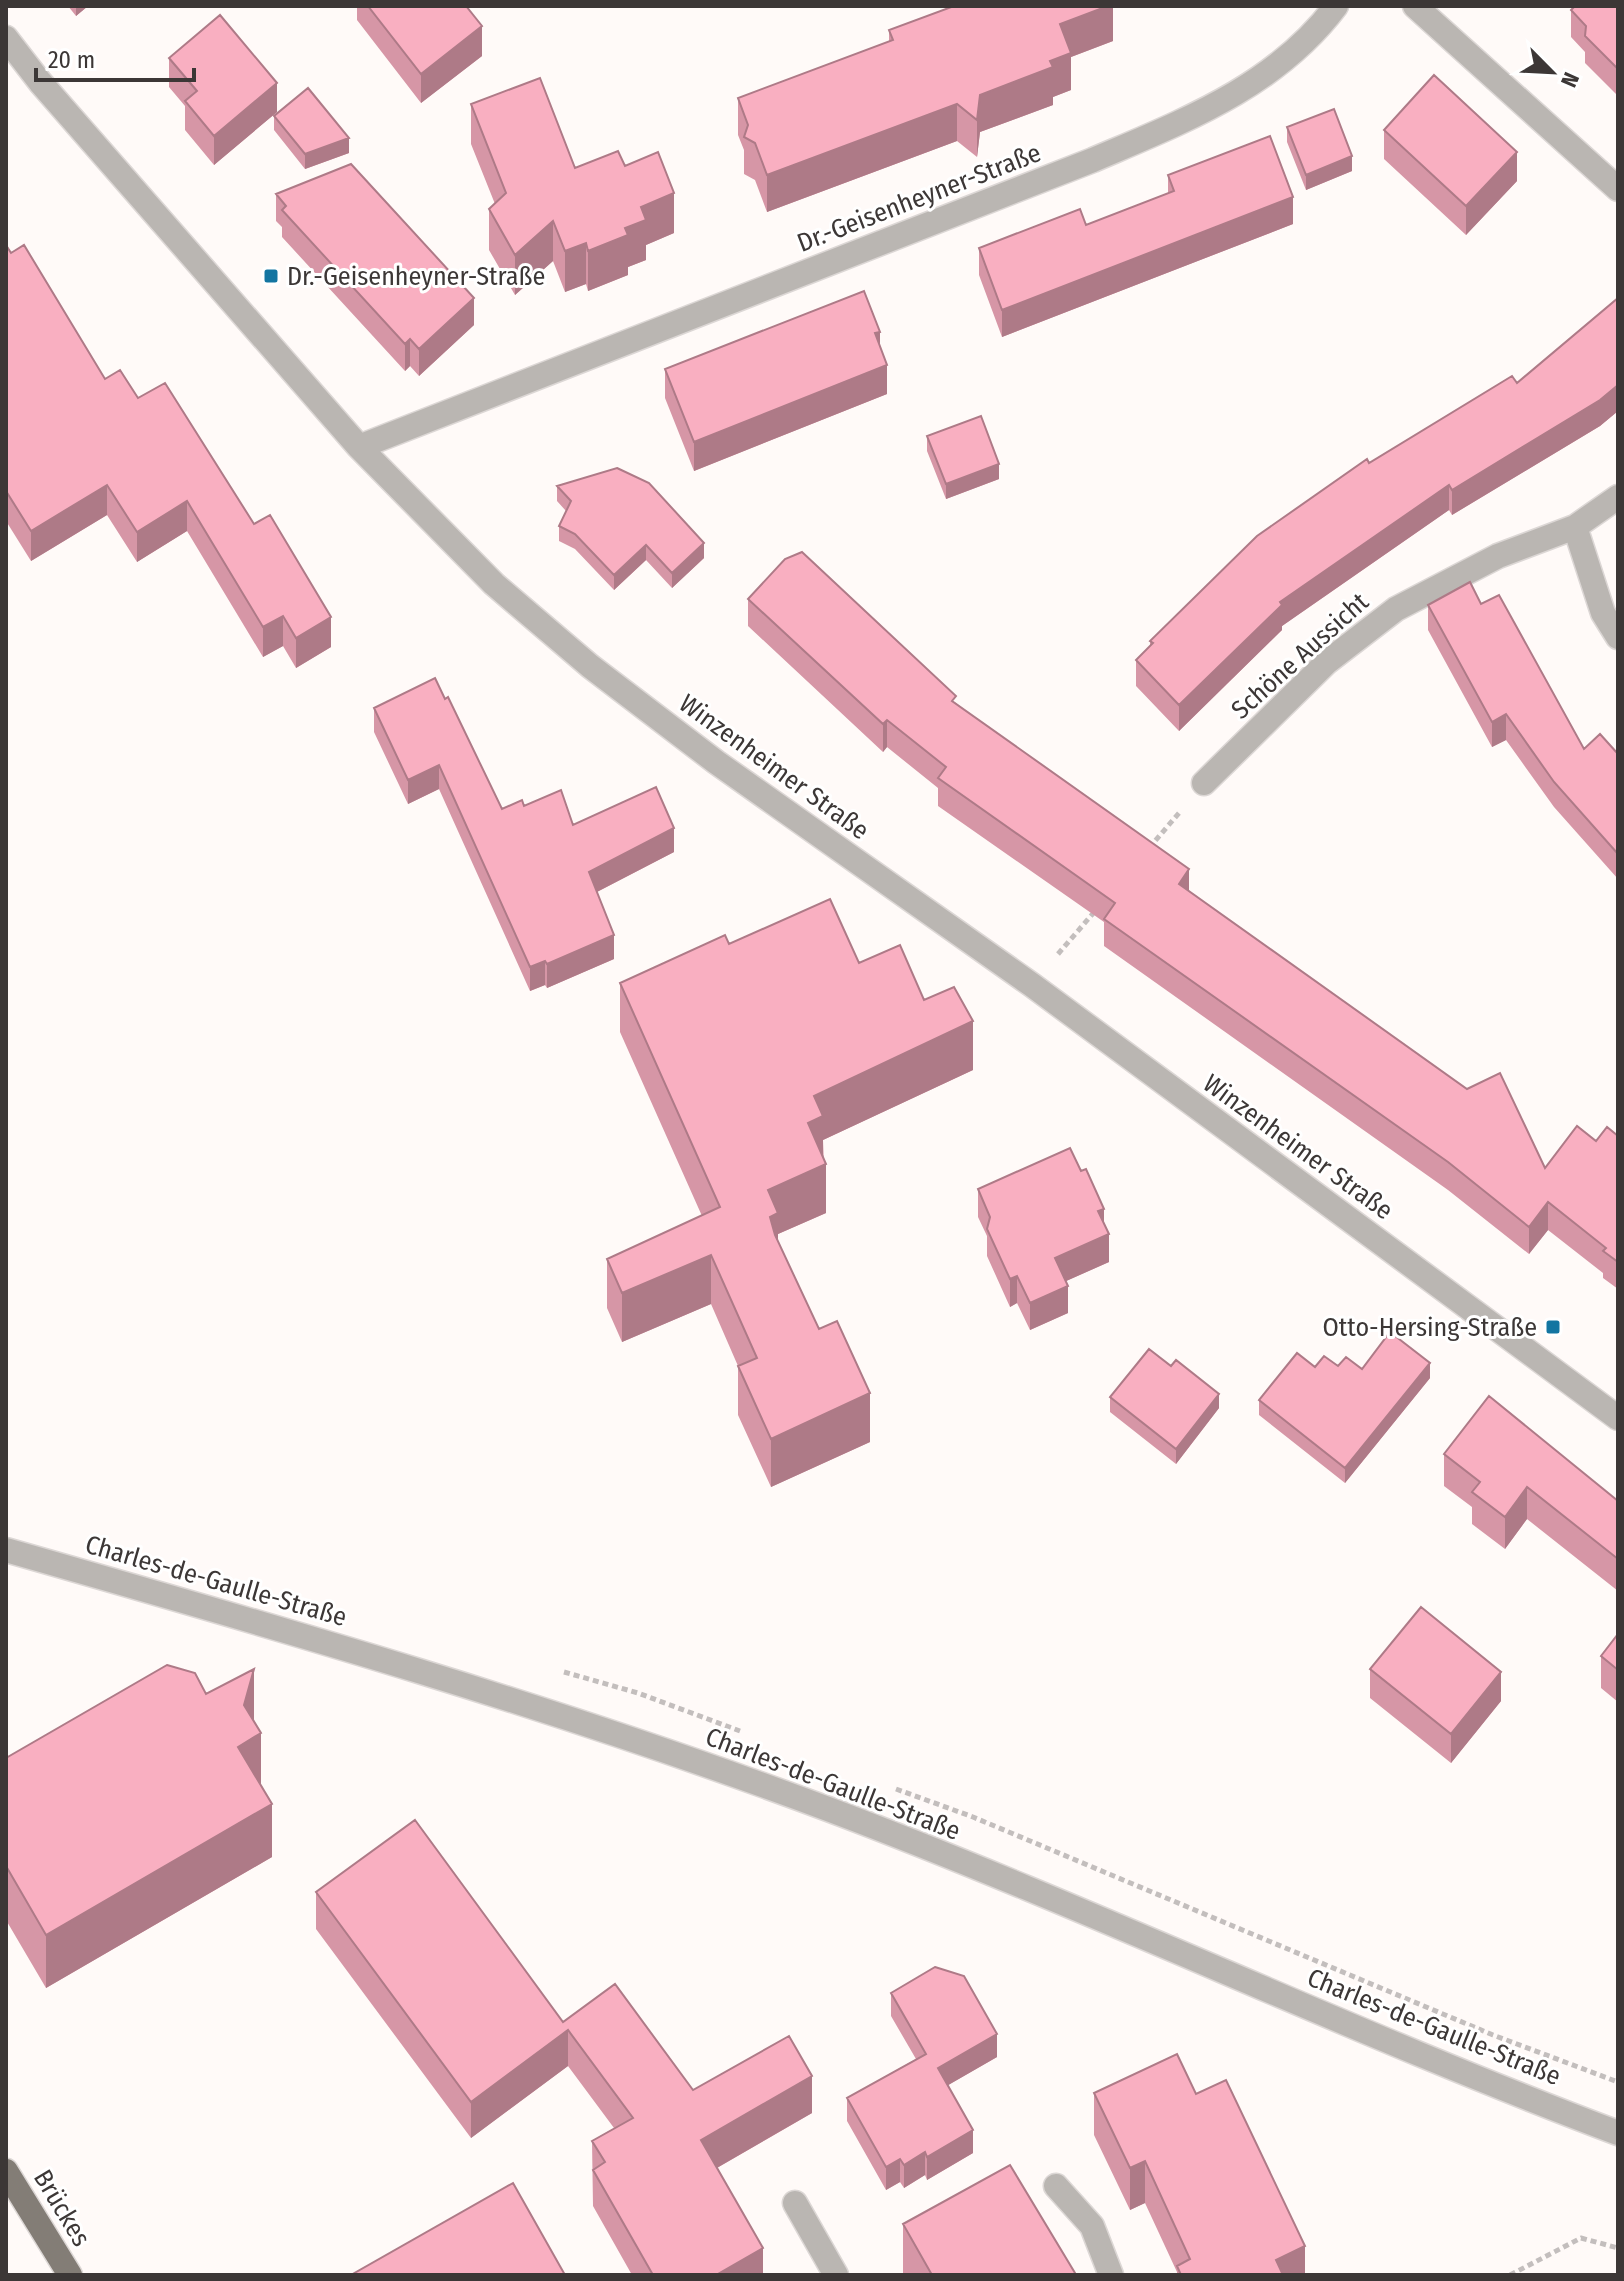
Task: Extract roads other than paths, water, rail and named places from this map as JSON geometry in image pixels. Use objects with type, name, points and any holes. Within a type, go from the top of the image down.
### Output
[{"type":"main road","name":"Brückes","points":[[6,2171],[70,2275]]},
{"type":"street","name":"Dr.-Geisenheyner-Straße","points":[[359,447],[1079,166],[1203,113],[1262,79],[1315,34],[1336,6]]},
{"type":"street","points":[[1415,6],[1618,189]]},
{"type":"street","name":"Winzenheimer Straße","points":[[6,38],[40,82],[359,447],[494,584],[590,666],[716,762],[1032,985],[1618,1418]]},
{"type":"street","name":"Schöne Aussicht","points":[[1204,783],[1327,662],[1396,609],[1498,556],[1575,527],[1618,497]]},
{"type":"street","points":[[1575,527],[1603,613],[1618,637]]},
{"type":"street","name":"Charles-de-Gaulle-Straße","points":[[6,1550],[327,1641],[677,1753],[834,1811],[1618,2133]]},
{"type":"street","points":[[1056,2186],[1092,2226],[1111,2275]]},
{"type":"street","points":[[795,2203],[836,2275]]},
{"type":"place","name":"Dr.-Geisenheyner-Straße","points":[[271,276]]},
{"type":"place","name":"Otto-Hersing-Straße","points":[[1553,1327]]}]
